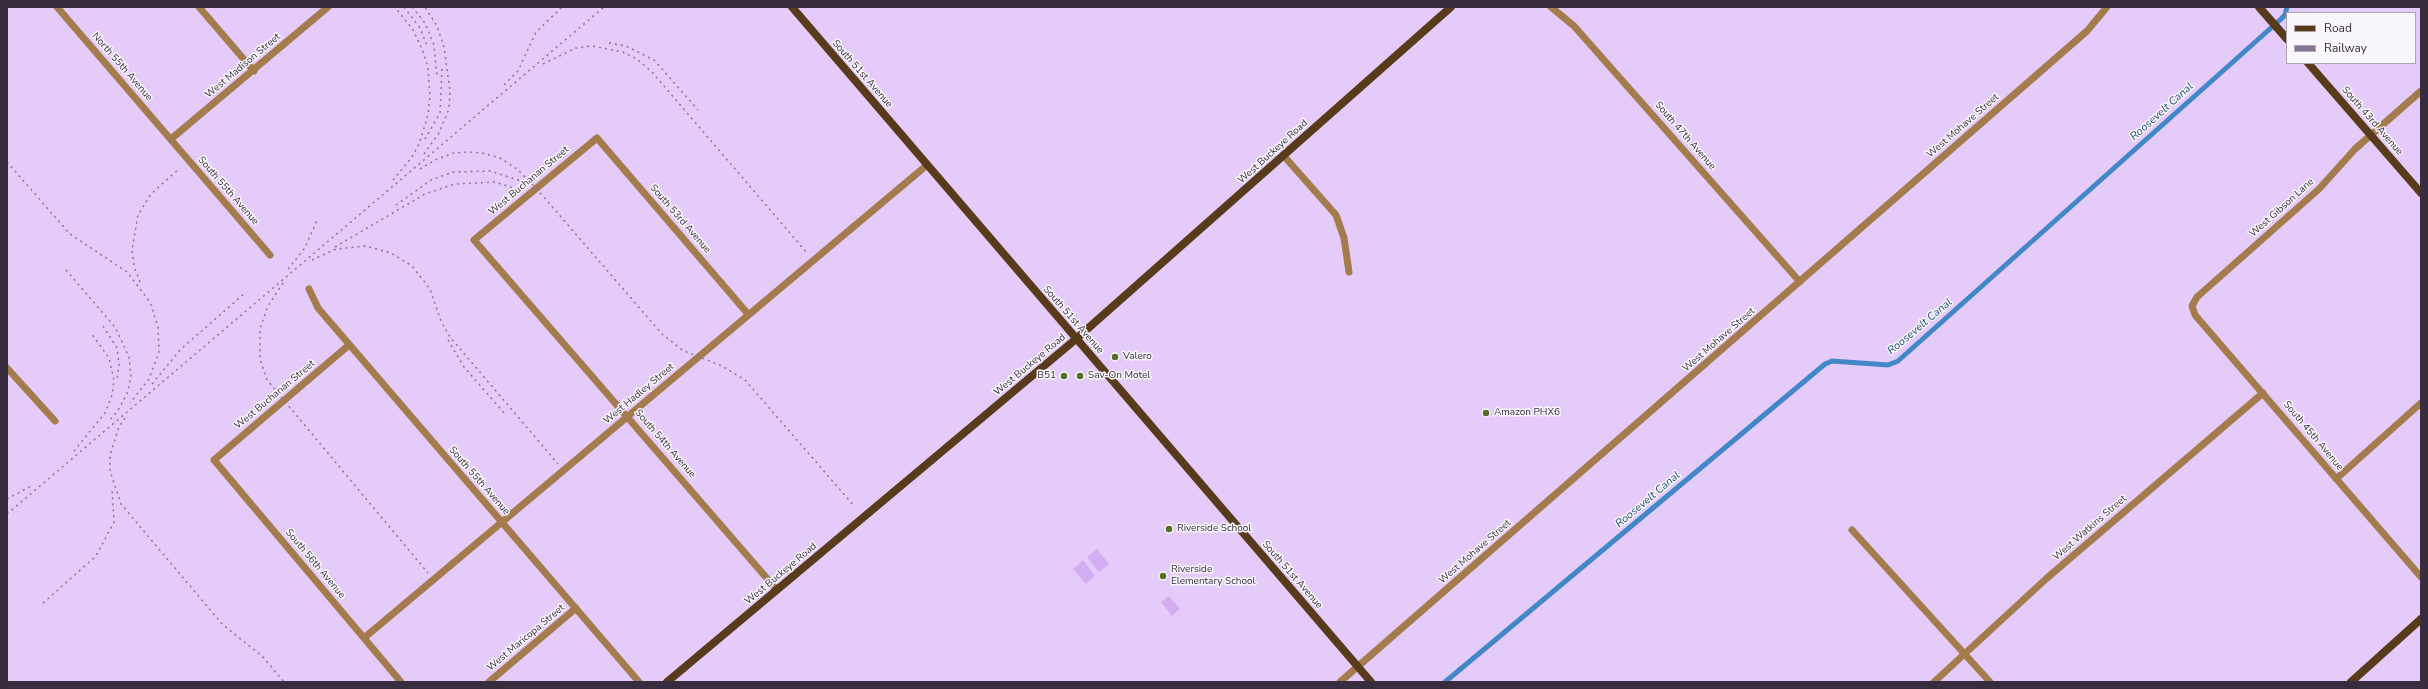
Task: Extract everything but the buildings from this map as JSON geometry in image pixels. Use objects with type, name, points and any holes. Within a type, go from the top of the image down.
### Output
[{"type":"main road","name":"South 51st Avenue","points":[[792,7],[1371,682]]},
{"type":"main road","name":"West Buckeye Road","points":[[667,682],[1076,339],[1451,7]]},
{"type":"main road","points":[[2259,7],[2286,38]]},
{"type":"main road","name":"South 43rd Avenue","points":[[2309,64],[2421,193]]},
{"type":"main road","points":[[2351,682],[2421,619]]},
{"type":"street","name":"North 55th Avenue","points":[[57,7],[171,140]]},
{"type":"street","points":[[199,7],[254,71]]},
{"type":"street","name":"West Madison Street","points":[[171,140],[328,7]]},
{"type":"street","name":"South 47th Avenue","points":[[1551,7],[1574,26],[1800,282]]},
{"type":"street","name":"West Mohave Street","points":[[1340,682],[2087,31],[2107,7]]},
{"type":"street","name":"West Gibson Lane","points":[[2192,306],[2197,297],[2319,189],[2337,167],[2421,91]]},
{"type":"street","name":"West Buchanan Street","points":[[474,240],[597,138]]},
{"type":"street","name":"South 53rd Avenue","points":[[597,138],[748,314]]},
{"type":"street","name":"South 55th Avenue","points":[[171,140],[270,255]]},
{"type":"street","points":[[1283,155],[1336,215],[1344,238],[1349,272]]},
{"type":"street","name":"West Hadley Street","points":[[364,638],[927,164]]},
{"type":"street","name":"South 54th Avenue","points":[[474,240],[777,590]]},
{"type":"street","name":"South 55th Avenue","points":[[309,289],[318,308],[349,345],[639,682]]},
{"type":"street","name":"South 45th Avenue","points":[[2192,306],[2196,314],[2421,577]]},
{"type":"street","name":"West Buchanan Street","points":[[214,460],[349,345]]},
{"type":"street","points":[[7,368],[55,421]]},
{"type":"street","name":"West Watkins Street","points":[[1934,682],[2048,578],[2263,393]]},
{"type":"street","points":[[2336,479],[2421,403]]},
{"type":"street","name":"South 56th Avenue","points":[[214,460],[401,682]]},
{"type":"street","points":[[1852,530],[1990,682]]},
{"type":"street","name":"West Maricopa Street","points":[[489,682],[576,608]]},
{"type":"shaded area","points":[[1097,549],[1109,564],[1099,572],[1087,557]]},
{"type":"shaded area","points":[[1083,560],[1095,576],[1086,584],[1073,569]]},
{"type":"shaded area","points":[[1169,596],[1180,609],[1172,616],[1161,602]]},
{"type":"waterway","name":"Roosevelt Canal","points":[[1445,682],[1825,364],[1832,361],[1888,365],[1898,361],[2281,19],[2285,15],[2287,7]]},
{"type":"railway","points":[[393,180],[412,157],[419,144],[428,115],[430,96],[428,68],[423,51],[413,30],[395,7]]},
{"type":"railway","points":[[404,7],[420,28],[428,48]]},
{"type":"railway","points":[[412,7],[425,23],[434,45],[437,76]]},
{"type":"railway","points":[[424,154],[439,133],[449,109],[450,91],[444,47],[437,26],[425,7]]},
{"type":"railway","points":[[504,85],[518,71],[536,32],[562,7]]},
{"type":"railway","points":[[7,514],[604,7]]},
{"type":"railway","points":[[609,43],[626,46],[654,60],[698,110]]},
{"type":"railway","points":[[543,64],[576,48],[592,46],[623,52],[637,59],[652,72],[807,253]]},
{"type":"railway","points":[[425,139],[440,113],[442,69]]},
{"type":"railway","points":[[420,169],[435,160],[454,153],[468,152],[482,153],[500,158],[517,169],[536,188],[662,334],[682,350],[722,366],[745,380],[855,507]]},
{"type":"railway","points":[[7,162],[70,234],[127,272],[150,302],[158,327],[159,352],[149,379],[130,403]]},
{"type":"railway","points":[[140,282],[134,266],[132,250],[138,215],[151,194],[180,168]]},
{"type":"railway","points":[[396,205],[431,180],[453,172],[490,171],[521,181]]},
{"type":"railway","points":[[335,247],[425,194],[455,184],[495,182],[516,189]]},
{"type":"railway","points":[[288,269],[305,248],[317,220]]},
{"type":"railway","points":[[312,260],[336,249],[366,246],[391,253],[412,266],[430,289],[441,321],[450,337],[558,464]]},
{"type":"railway","points":[[66,270],[115,327],[129,357],[131,377],[127,394],[117,412],[108,422]]},
{"type":"railway","points":[[283,283],[268,306],[260,329],[260,359],[267,380],[428,573]]},
{"type":"railway","points":[[152,384],[181,349],[245,293]]},
{"type":"railway","points":[[103,326],[117,348],[119,364],[117,380]]},
{"type":"railway","points":[[74,451],[105,413],[112,395],[114,380],[109,358],[91,333]]},
{"type":"railway","points":[[448,340],[464,367],[505,414]]},
{"type":"railway","points":[[125,418],[119,427],[110,455],[110,471],[121,504],[222,624],[263,657],[284,682]]},
{"type":"railway","points":[[7,499],[33,485]]},
{"type":"railway","points":[[43,603],[96,556],[114,522],[112,489]]},
{"type":"place","name":"Valero","points":[[1115,357]]},
{"type":"place","name":"B51","points":[[1064,376]]},
{"type":"place","name":"Sav-On Motel","points":[[1080,376]]},
{"type":"place","name":"Amazon PHX6","points":[[1486,413]]},
{"type":"place","name":"Riverside School","points":[[1169,529]]},
{"type":"place","name":"Riverside Elementary School","points":[[1163,576]]}]
